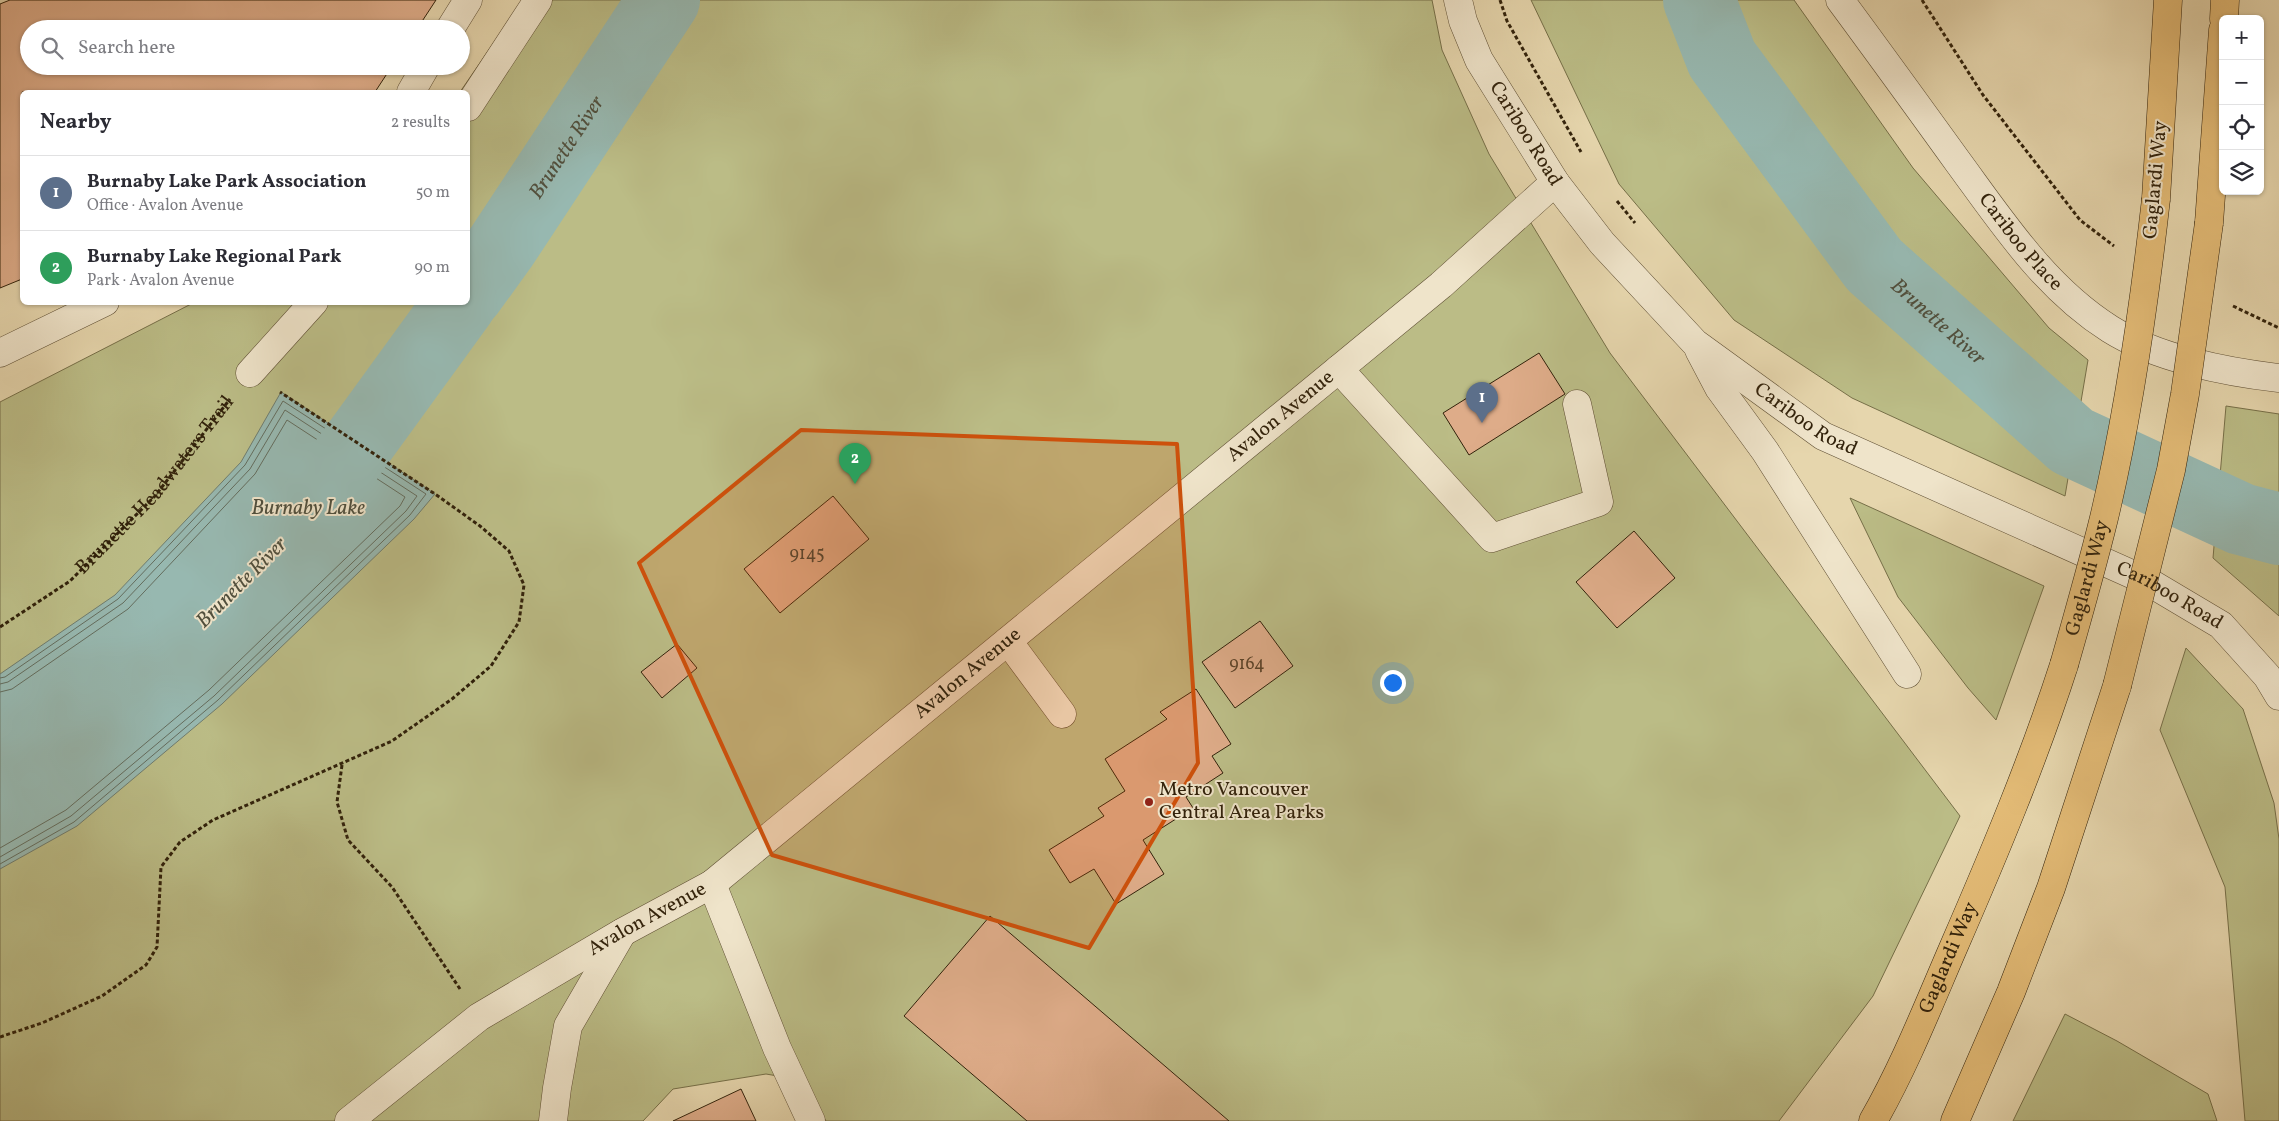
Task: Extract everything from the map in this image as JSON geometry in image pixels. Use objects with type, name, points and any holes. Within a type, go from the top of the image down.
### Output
[{"type":"main road","name":"Gaglardi Way","points":[[1873,1121],[1897,1078],[2033,758],[2064,665],[2098,544],[2116,464],[2138,345],[2156,199],[2168,0]]},
{"type":"main road","points":[[2224,15],[2225,0]]},
{"type":"main road","points":[[1955,1121],[2011,992],[2051,888],[2116,686],[2171,470],[2187,384],[2209,223],[2221,60]]},
{"type":"main road","points":[[1886,1121],[1897,1078]]},
{"type":"street","points":[[456,20],[468,0]]},
{"type":"street","points":[[470,104],[538,0]]},
{"type":"street","name":"Cariboo Road","points":[[1458,0],[1463,22],[1479,60],[1555,182],[1602,243],[1695,343],[1823,436],[2147,581],[2221,625],[2267,676],[2279,696]]},
{"type":"street","name":"Cariboo Place","points":[[1840,0],[1990,206],[2036,264],[2072,300],[2110,329],[2161,351],[2204,364],[2279,378]]},
{"type":"street","points":[[412,90],[421,75]]},
{"type":"street","name":"Avalon Avenue","points":[[349,1121],[479,1017],[623,932],[712,884],[1441,285],[1555,182]]},
{"type":"street","points":[[0,353],[98,305]]},
{"type":"street","points":[[250,373],[311,305]]},
{"type":"street","points":[[1695,343],[1719,388],[1765,451],[1907,674]]},
{"type":"street","points":[[1339,369],[1492,538],[1599,502],[1577,404]]},
{"type":"street","points":[[1008,641],[1062,714]]},
{"type":"street","points":[[712,884],[777,1048],[811,1121]]},
{"type":"street","points":[[553,1121],[556,1088],[568,1026],[623,932]]},
{"type":"path","points":[[1500,0],[1507,22],[1586,160]]},
{"type":"path","points":[[1922,0],[1983,95],[2080,220],[2121,251]]},
{"type":"path","points":[[1614,197],[1637,226]]},
{"type":"path","points":[[2225,302],[2279,328]]},
{"type":"path","name":"Brunette Headwaters Trail","points":[[0,627],[70,581],[135,516],[154,496],[250,373]]},
{"type":"path","points":[[0,1037],[42,1023],[102,996],[146,965],[157,947],[161,867],[180,842],[214,820],[392,741],[452,699],[490,666],[519,622],[524,585],[509,551],[480,526],[281,392]]},
{"type":"path","points":[[342,764],[337,802],[348,840],[392,887],[479,1017]]},
{"type":"highlighted area","points":[[801,430],[1177,444],[1198,763],[1089,948],[772,855],[639,563]]},
{"type":"green space","points":[[523,0],[1432,0],[1442,50],[1489,154],[1610,353],[1960,816],[1873,996],[1779,1121],[826,1121],[801,1080],[766,1074],[673,1089],[643,1121],[0,1121],[0,402],[189,305],[470,305],[470,90],[461,90]]},
{"type":"green space","points":[[1531,0],[1794,0],[1913,168],[2049,328],[2088,360],[2065,496],[1852,398],[1734,320],[1619,184]]},
{"type":"green space","points":[[2226,406],[2279,414],[2279,616],[2213,558]]},
{"type":"green space","points":[[1850,498],[2044,586],[1996,720],[1968,688],[1898,597]]},
{"type":"green space","points":[[2186,648],[2243,709],[2274,803],[2279,839],[2279,1121],[2245,1121],[2225,887],[2160,730]]},
{"type":"green space","points":[[2065,1014],[2117,1041],[2208,1094],[2217,1121],[2013,1121]]},
{"type":"water","name":"Burnaby Lake","points":[[281,392],[435,494],[414,519],[222,704],[77,826],[0,869],[0,674],[115,595],[241,462]]},
{"type":"building","points":[[10,0],[436,0],[423,20],[20,20],[20,75],[386,75],[376,90],[20,90],[20,280],[0,288],[0,4]]},
{"type":"building","points":[[1539,353],[1565,394],[1469,455],[1443,413]]},
{"type":"building","points":[[833,496],[869,539],[780,613],[744,569]]},
{"type":"building","points":[[1634,531],[1675,578],[1617,628],[1576,582]]},
{"type":"building","points":[[1260,621],[1293,666],[1235,708],[1202,662]]},
{"type":"building","points":[[677,644],[697,668],[662,698],[641,672]]},
{"type":"building","name":"Metro Vancouver Central Area Parks","points":[[1196,689],[1231,744],[1212,756],[1223,773],[1186,797],[1193,808],[1143,840],[1164,874],[1116,904],[1094,869],[1070,883],[1049,850],[1104,816],[1098,808],[1125,791],[1105,759],[1167,719],[1160,712]]},
{"type":"building","points":[[990,916],[1229,1121],[1027,1121],[904,1016]]},
{"type":"building","points":[[741,1089],[756,1121],[673,1121]]},
{"type":"waterway","name":"Brunette River","points":[[470,290],[502,246],[664,0]]},
{"type":"waterway","name":"Brunette River","points":[[1699,0],[1722,59],[1874,265],[2072,441],[2241,519],[2279,529]]},
{"type":"waterway","name":"Brunette River","points":[[299,525],[459,305]]},
{"type":"place","name":"Burnaby Lake Park Association","points":[[1482,423]]},
{"type":"place","name":"Burnaby Lake Regional Park","points":[[855,484]]},
{"type":"place","name":"Metro Vancouver Central Area Parks","points":[[1149,802]]}]
